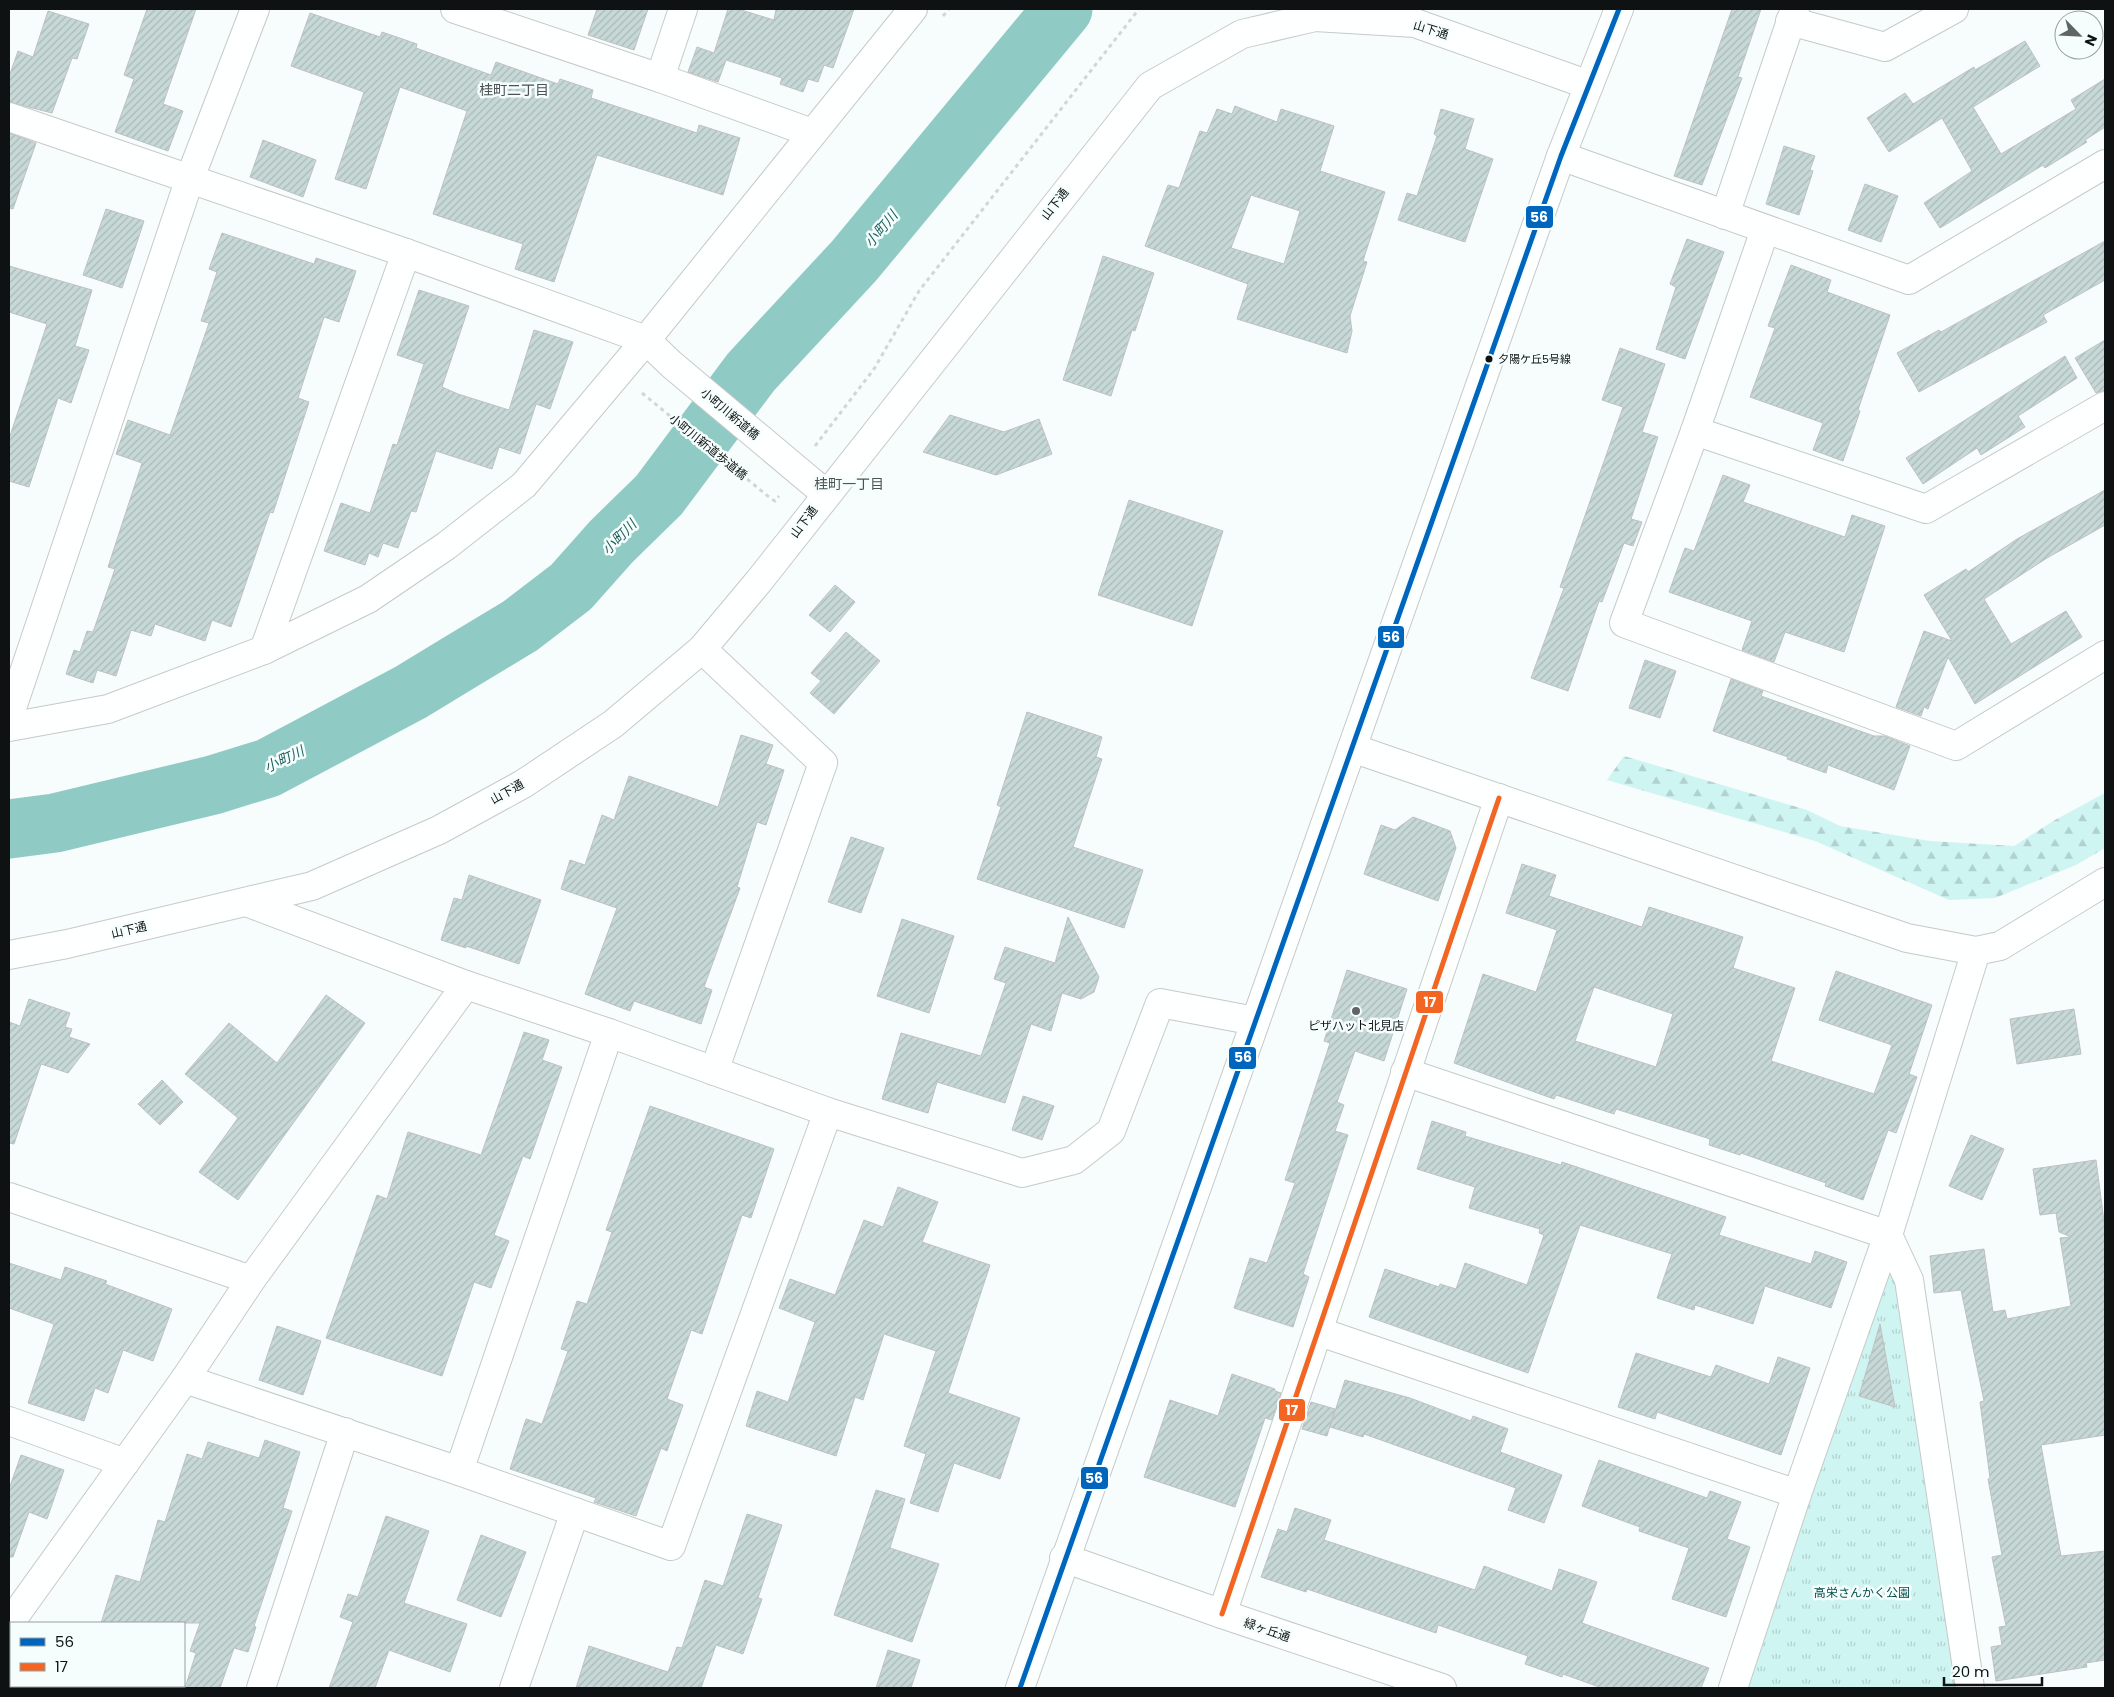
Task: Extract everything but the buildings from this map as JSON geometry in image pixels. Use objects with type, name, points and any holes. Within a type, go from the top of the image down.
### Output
[{"type":"street","points":[[9,717],[190,178],[255,9]]},
{"type":"street","points":[[455,9],[660,78],[812,133]]},
{"type":"street","points":[[660,78],[683,9]]},
{"type":"street","points":[[9,727],[108,709],[264,650],[368,600],[446,546],[524,485],[646,340],[913,9]]},
{"type":"street","points":[[1020,1688],[1064,1558],[1562,156],[1619,9]]},
{"type":"street","points":[[1725,215],[1792,15],[1885,47],[1954,9]]},
{"type":"street","name":"山下通","points":[[9,955],[67,944],[312,886],[439,830],[523,784],[613,724],[702,649],[759,581],[1150,86],[1242,34],[1315,17],[1415,23],[1589,85]]},
{"type":"street","points":[[9,117],[406,253],[646,340]]},
{"type":"street","points":[[1562,156],[1765,230],[1910,280],[2105,164]]},
{"type":"street","points":[[1765,230],[1695,430],[1624,623],[1956,746],[2105,655]]},
{"type":"street","points":[[264,650],[406,253]]},
{"type":"street","name":"小町川新道橋","points":[[646,340],[671,364],[826,494]]},
{"type":"street","points":[[1695,430],[1926,509],[2105,406]]},
{"type":"street","points":[[702,649],[822,763],[714,1071]]},
{"type":"street","points":[[1352,748],[1907,938],[1976,951],[2000,946],[2105,883]]},
{"type":"street","points":[[1222,1614],[1320,1332],[1405,1072],[1499,798]]},
{"type":"street","points":[[246,902],[466,985],[609,1033],[828,1112],[1022,1173],[1074,1160],[1111,1131],[1160,1004],[1255,1021]]},
{"type":"street","points":[[1733,1688],[1797,1494],[1888,1235],[1976,951]]},
{"type":"street","points":[[10,1622],[185,1379],[251,1280],[466,985]]},
{"type":"street","points":[[459,1471],[609,1033]]},
{"type":"street","points":[[1405,1072],[1888,1235],[1909,1280],[1970,1688]]},
{"type":"street","points":[[185,1379],[459,1471],[671,1546],[828,1112]]},
{"type":"street","points":[[9,1197],[251,1280]]},
{"type":"street","points":[[1320,1332],[1797,1494]]},
{"type":"street","points":[[9,1421],[125,1463]]},
{"type":"street","points":[[261,1688],[345,1432]]},
{"type":"street","points":[[514,1688],[576,1512]]},
{"type":"street","name":"緑ヶ丘通","points":[[1064,1558],[1222,1614],[1442,1688]]},
{"type":"path","points":[[793,467],[874,369],[919,291],[1139,9]]},
{"type":"path","name":"小町川新道歩道橋","points":[[646,397],[775,501],[793,467]]},
{"type":"green space","points":[[1624,756],[1807,810],[1840,826],[1930,841],[2014,846],[2055,820],[2105,793],[2105,848],[2076,865],[1995,898],[1949,900],[1815,841],[1607,780]]},
{"type":"green space","name":"高栄さんかく公園","points":[[1888,1235],[1970,1688],[1733,1688]]},
{"type":"waterway","name":"小町川","points":[[9,829],[55,823],[213,785],[268,768],[411,692],[520,626],[571,587],[611,542],[659,495],[751,372],[854,261],[1063,9]]},
{"type":"transit line","name":"56","points":[[1020,1688],[1561,156],[1619,9]]},
{"type":"transit line","name":"17","points":[[1222,1614],[1499,798]]},
{"type":"place","name":"夕陽ケ丘5号線","points":[[1489,359]]},
{"type":"place","name":"ピザハット北見店","points":[[1356,1011]]},
{"type":"district","name":"桂町二丁目","points":[[514,90]]},
{"type":"district","name":"桂町一丁目","points":[[849,484]]}]
